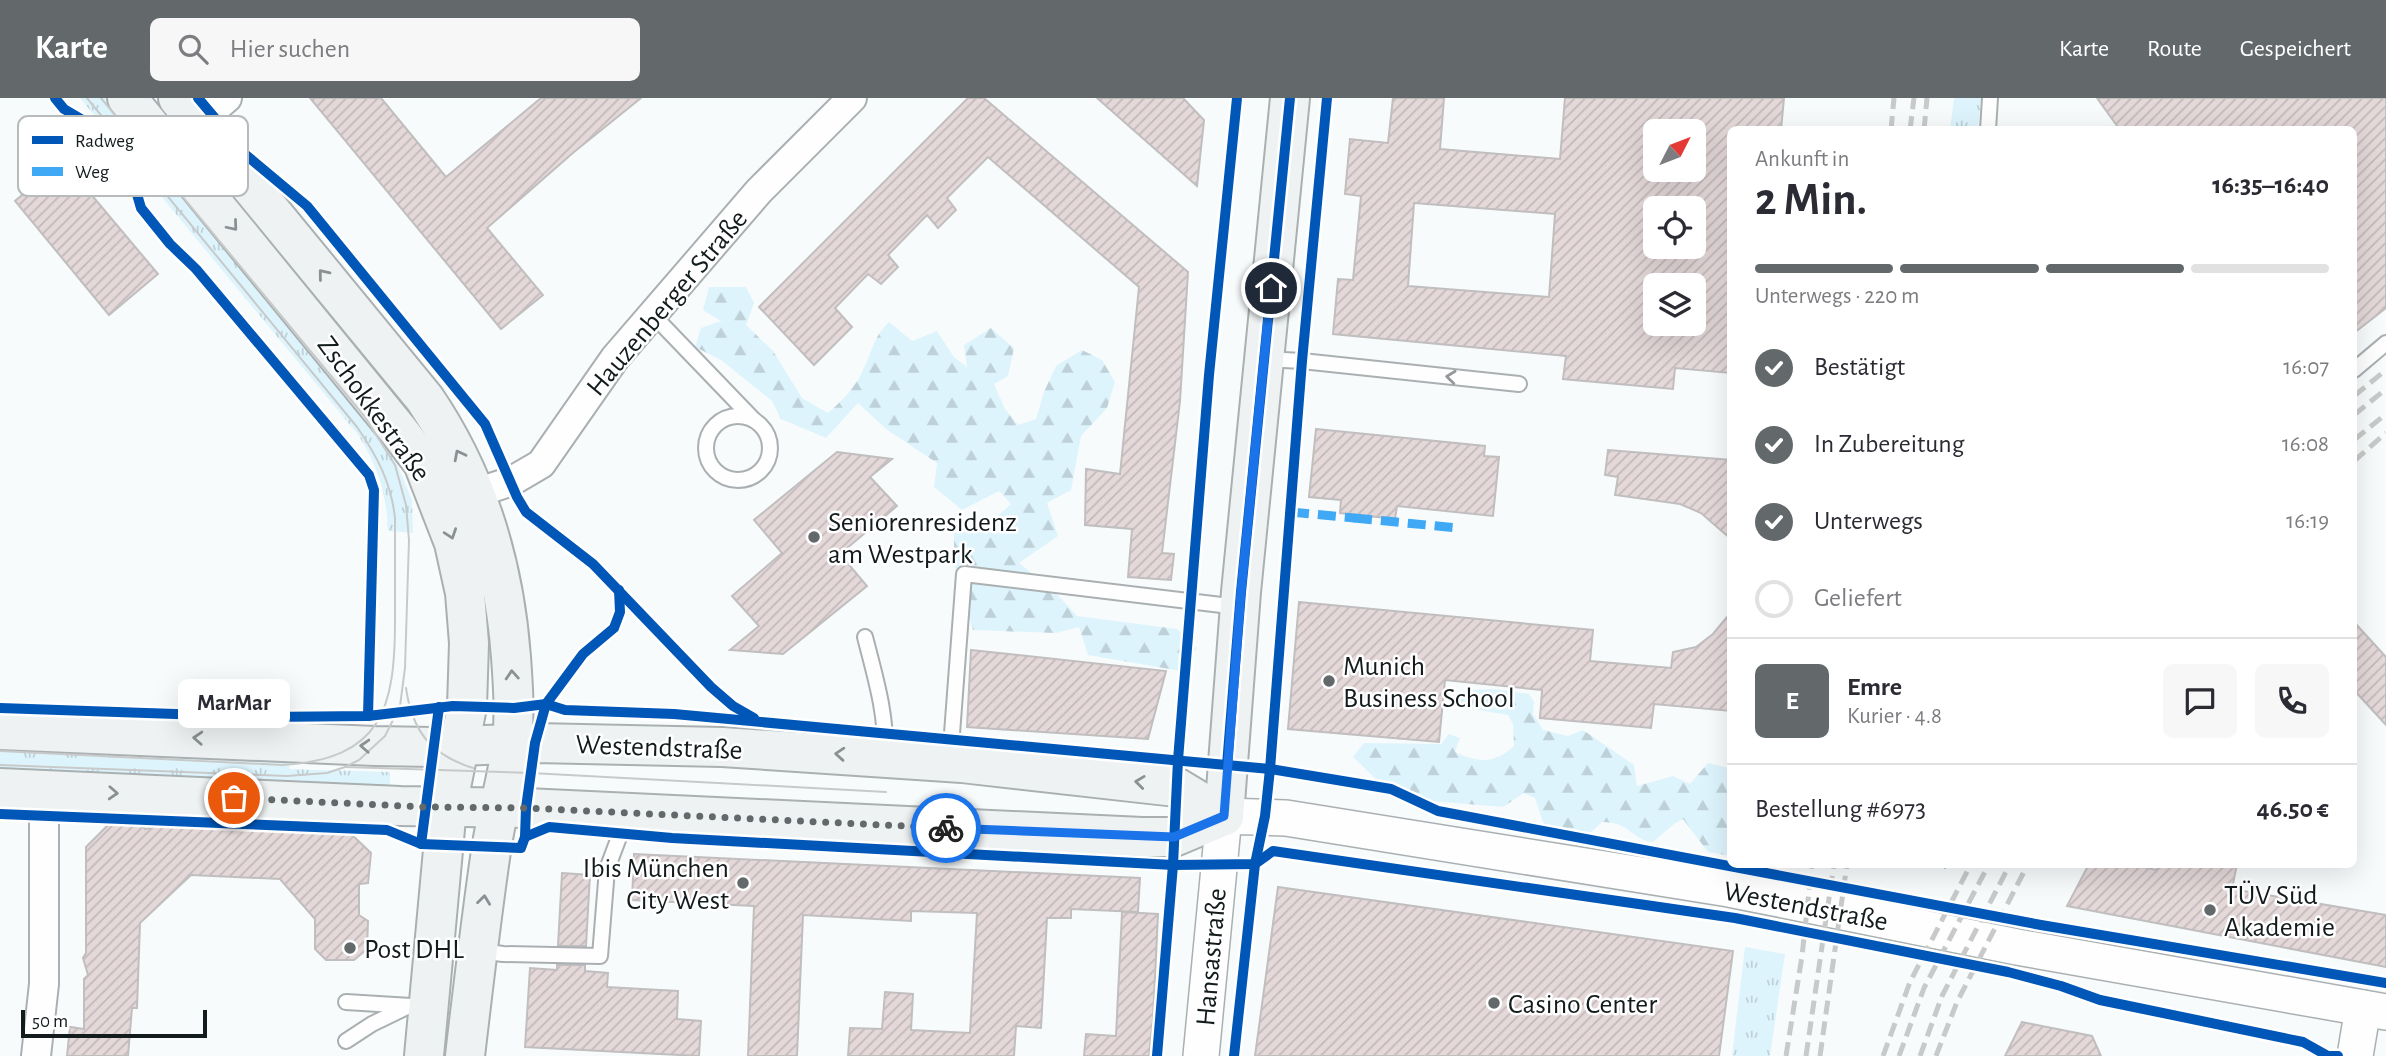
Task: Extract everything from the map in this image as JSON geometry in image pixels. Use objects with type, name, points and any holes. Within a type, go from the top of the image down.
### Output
[{"type":"main road","name":"Zschokkestraße","points":[[127,98],[142,116]]},
{"type":"main road","points":[[1224,816],[1240,607],[1290,98]]},
{"type":"main road","name":"Zschokkestraße","points":[[248,183],[425,399],[449,437],[476,493],[493,543],[505,597],[514,708],[512,743],[491,847],[465,1056]]},
{"type":"main road","name":"Zschokkestraße","points":[[208,196],[348,366],[423,463],[454,543],[465,593],[468,622],[467,707],[453,777],[419,1007],[424,1056]]},
{"type":"main road","name":"Westendstraße","points":[[0,730],[433,747],[453,777]]},
{"type":"main road","name":"Westendstraße","points":[[453,777],[512,743],[722,747],[950,762],[1177,787],[1224,816]]},
{"type":"main road","name":"Westendstraße","points":[[0,788],[44,790],[453,777],[502,796],[623,813],[1142,837],[1174,837],[1224,816]]},
{"type":"street","points":[[188,110],[227,98]]},
{"type":"street","name":"Hauzenberger Straße","points":[[476,493],[512,481],[541,464],[615,358],[652,314],[759,191],[852,98]]},
{"type":"street","points":[[36,1056],[44,984],[44,790]]},
{"type":"street","name":"Westendstraße","points":[[1224,816],[1286,818],[1729,889],[2017,947],[2374,1010]]},
{"type":"street","name":"Hansastraße","points":[[1201,1056],[1224,816]]},
{"type":"street","points":[[2355,1056],[2374,1010]]},
{"type":"lane","points":[[1988,126],[1990,98]]},
{"type":"lane","points":[[652,314],[731,396],[755,421],[768,436],[769,456],[764,466],[757,474],[736,481],[716,472],[705,453],[705,442],[731,396]]},
{"type":"lane","points":[[2357,368],[2386,344]]},
{"type":"lane","points":[[1265,359],[1302,360],[1519,384]]},
{"type":"lane","points":[[716,423],[736,416],[746,416],[755,421]]},
{"type":"lane","points":[[950,762],[964,574],[1240,607]]},
{"type":"lane","points":[[865,637],[882,706],[886,733],[885,757]]},
{"type":"lane","points":[[478,951],[600,956],[607,869],[621,832],[623,813]]},
{"type":"lane","points":[[346,1002],[419,1007]]},
{"type":"lane","points":[[346,1041],[372,1024],[419,1007]]},
{"type":"green space","points":[[80,98],[107,98],[122,116],[95,116]]},
{"type":"green space","points":[[1954,98],[1981,98],[1978,126],[1950,126]]},
{"type":"green space","points":[[161,196],[188,196],[370,416],[391,449],[412,500],[413,533],[388,531],[386,505],[380,482],[359,436]]},
{"type":"green space","points":[[709,287],[746,287],[754,303],[746,325],[773,351],[802,398],[828,413],[856,382],[876,339],[889,322],[912,341],[937,331],[954,357],[967,367],[964,345],[991,328],[1014,348],[1008,376],[994,384],[1005,409],[1018,425],[1036,419],[1056,366],[1082,350],[1102,360],[1115,382],[1107,408],[1081,436],[1071,490],[1047,503],[1058,536],[1019,563],[1055,592],[1077,616],[1177,629],[1197,648],[1181,671],[1088,655],[1079,627],[1056,633],[973,630],[954,564],[954,533],[985,527],[1011,504],[999,491],[962,510],[934,487],[937,463],[886,429],[858,403],[826,438],[781,419],[772,401],[721,360],[695,347],[701,328],[721,321],[703,310]]},
{"type":"green space","points":[[1495,689],[1529,694],[1534,702],[1533,714],[1543,730],[1568,736],[1583,730],[1634,765],[1637,786],[1673,776],[1690,784],[1708,763],[1727,768],[1727,855],[1708,852],[1683,819],[1653,842],[1640,838],[1619,825],[1602,822],[1587,836],[1544,825],[1535,798],[1524,793],[1503,807],[1431,801],[1376,779],[1353,757],[1364,743],[1441,744],[1449,734],[1460,738],[1455,752],[1463,756],[1486,760],[1500,756],[1514,746],[1513,724],[1508,715],[1461,707],[1457,701],[1472,690]]},
{"type":"green space","points":[[0,745],[244,753],[249,760],[288,761],[290,769],[390,772],[390,790],[0,773]]},
{"type":"green space","points":[[1745,947],[1785,954],[1770,1056],[1732,1056]]},
{"type":"building","points":[[310,98],[381,98],[446,177],[541,98],[641,98],[487,228],[543,295],[501,329]]},
{"type":"building","points":[[968,98],[984,98],[1188,272],[1180,401],[1162,553],[1174,554],[1171,580],[1128,577],[1132,529],[1085,525],[1086,469],[1120,474],[1139,287],[988,157],[947,198],[956,210],[938,228],[927,215],[888,255],[898,267],[881,284],[868,274],[835,308],[852,327],[814,365],[759,307]]},
{"type":"building","points":[[1097,98],[1183,98],[1204,120],[1197,186]]},
{"type":"building","points":[[1393,98],[1444,98],[1440,149],[1560,159],[1565,98],[1784,98],[1781,126],[1727,126],[1727,373],[1675,368],[1673,389],[1563,379],[1566,356],[1333,334],[1338,279],[1353,280],[1361,196],[1345,194],[1350,139],[1388,143]],"holes":[[[1414,203],[1555,214],[1549,297],[1408,286]]]},
{"type":"building","points":[[2097,98],[2386,98],[2386,308],[2357,331],[2357,126],[2117,126]]},
{"type":"building","points":[[21,196],[92,196],[158,274],[109,315],[15,201]]},
{"type":"building","points":[[1316,429],[1485,446],[1484,456],[1499,457],[1493,516],[1397,506],[1395,519],[1340,513],[1341,500],[1309,497]]},
{"type":"building","points":[[1608,450],[1727,460],[1727,536],[1701,513],[1680,504],[1615,495],[1618,477],[1605,475]]},
{"type":"building","name":"Seniorenresidenz am Westpark","points":[[837,452],[892,459],[870,477],[897,506],[840,554],[867,586],[783,654],[730,650],[759,626],[732,596],[782,553],[754,520]]},
{"type":"building","points":[[1299,602],[1593,630],[1590,661],[1671,668],[1673,652],[1696,647],[1713,634],[1727,617],[1727,711],[1654,704],[1651,728],[1540,718],[1542,690],[1445,680],[1439,742],[1288,729]]},
{"type":"building","points":[[2357,625],[2386,657],[2386,725],[2357,693]]},
{"type":"building","points":[[971,650],[1166,671],[1148,739],[967,727]]},
{"type":"building","points":[[110,823],[142,825],[145,829],[161,825],[349,832],[371,853],[368,883],[359,884],[359,915],[368,921],[367,949],[354,960],[326,960],[315,949],[315,919],[280,879],[191,875],[140,923],[137,1008],[132,1008],[128,1056],[67,1056],[70,1027],[84,1029],[84,979],[88,975],[83,958],[86,953],[86,847]]},
{"type":"building","points":[[634,854],[1140,878],[1138,912],[1071,909],[1071,918],[1047,918],[1041,1028],[1016,1026],[1014,1056],[848,1056],[850,1028],[882,1029],[885,992],[913,994],[911,1030],[970,1033],[977,913],[911,911],[911,921],[803,915],[797,1056],[748,1056],[754,906],[632,900]]},
{"type":"building","points":[[2087,868],[2236,868],[2232,889],[2386,915],[2386,967],[2067,906]]},
{"type":"building","points":[[562,873],[590,875],[586,946],[558,946]]},
{"type":"building","name":"Casino Center","points":[[1278,887],[1733,951],[1719,1056],[1255,1056]]},
{"type":"building","points":[[1122,912],[1158,914],[1149,1056],[1084,1056],[1086,1034],[1116,1036]]},
{"type":"building","points":[[557,965],[585,965],[585,971],[608,973],[607,987],[678,991],[677,1019],[701,1021],[699,1056],[525,1047],[530,968],[557,970]]},
{"type":"building","points":[[2022,1022],[2092,1036],[2101,1056],[2005,1056]]},
{"type":"tram line","points":[[87,98],[102,116]]},
{"type":"tram line","points":[[101,98],[116,116]]},
{"type":"tram line","points":[[0,751],[282,765],[316,761],[342,752],[362,740],[376,724],[386,703],[394,652],[395,518],[390,493],[377,459],[357,427],[167,196]]},
{"type":"tram line","points":[[0,765],[287,776],[327,773],[359,760],[385,736],[400,706],[405,668],[409,540],[406,505],[395,465],[365,417],[182,196]]},
{"type":"tram line","points":[[406,688],[413,717],[426,739],[446,756],[473,768]]},
{"type":"tram line","points":[[345,767],[531,773],[886,792]]},
{"type":"railway","points":[[1891,126],[1894,98]]},
{"type":"railway","points":[[1910,126],[1914,98]]},
{"type":"railway","points":[[1924,126],[1927,98]]},
{"type":"railway","points":[[2357,394],[2386,370]]},
{"type":"railway","points":[[2357,413],[2386,389]]},
{"type":"railway","points":[[2357,438],[2386,414]]},
{"type":"railway","points":[[2357,458],[2386,433]]},
{"type":"railway","points":[[1786,1056],[1802,956],[1812,868]]},
{"type":"railway","points":[[1806,1056],[1833,868]]},
{"type":"railway","points":[[1820,1056],[1846,868]]},
{"type":"railway","points":[[1883,1056],[1910,982],[1969,868]]},
{"type":"railway","points":[[1899,1056],[1924,988],[1987,868]]},
{"type":"railway","points":[[1920,1056],[1942,996],[2008,868]]},
{"type":"railway","points":[[1936,1056],[1957,1002],[2026,868]]},
{"type":"marked path","points":[[1291,512],[1354,518],[1354,514]]},
{"type":"marked path","points":[[1354,518],[1458,528]]},
{"type":"cycle path","points":[[55,98],[64,109],[76,116]]},
{"type":"cycle path","points":[[198,98],[213,116]]},
{"type":"cycle path","points":[[1157,1056],[1209,375],[1237,98]]},
{"type":"cycle path","points":[[1227,765],[1241,592],[1290,98]]},
{"type":"cycle path","points":[[1234,1056],[1255,864],[1265,816],[1270,769],[1302,361],[1327,98]]},
{"type":"cycle path","points":[[248,157],[307,206],[485,424],[526,512],[593,564],[711,687],[733,706],[754,718]]},
{"type":"cycle path","points":[[138,196],[141,208],[170,244],[196,269],[369,475],[374,490],[368,716]]},
{"type":"cycle path","points":[[0,814],[387,830],[421,844],[521,848],[525,837],[535,743],[546,704],[583,654],[614,628],[620,612],[619,590]]},
{"type":"cycle path","points":[[0,708],[263,717],[368,716],[453,706],[514,708],[546,704],[565,710],[674,714],[1270,769],[1391,789],[1438,811],[1727,866]]},
{"type":"cycle path","points":[[421,844],[439,707]]},
{"type":"cycle path","points":[[525,837],[549,827],[672,838],[1173,865],[1255,864],[1273,851],[1735,918],[2008,972],[2100,1000],[2303,1042],[2328,1056],[2338,1056]]},
{"type":"cycle path","points":[[1740,868],[2041,925],[2386,983]]},
{"type":"way so far","points":[[234,798],[425,807],[526,808],[946,828]]},
{"type":"place","name":"Seniorenresidenz am Westpark","points":[[814,537]]},
{"type":"place","name":"Munich Business School","points":[[1329,681]]},
{"type":"place","name":"MarMar","points":[[234,798]]},
{"type":"place","name":"Ibis München City West","points":[[743,883]]},
{"type":"place","name":"TÜV Süd Akademie","points":[[2210,910]]},
{"type":"place","name":"Post DHL","points":[[350,948]]},
{"type":"place","name":"Casino Center","points":[[1494,1003]]},
{"type":"route","points":[[946,828],[1174,837],[1224,816],[1241,592],[1271,288]]}]
